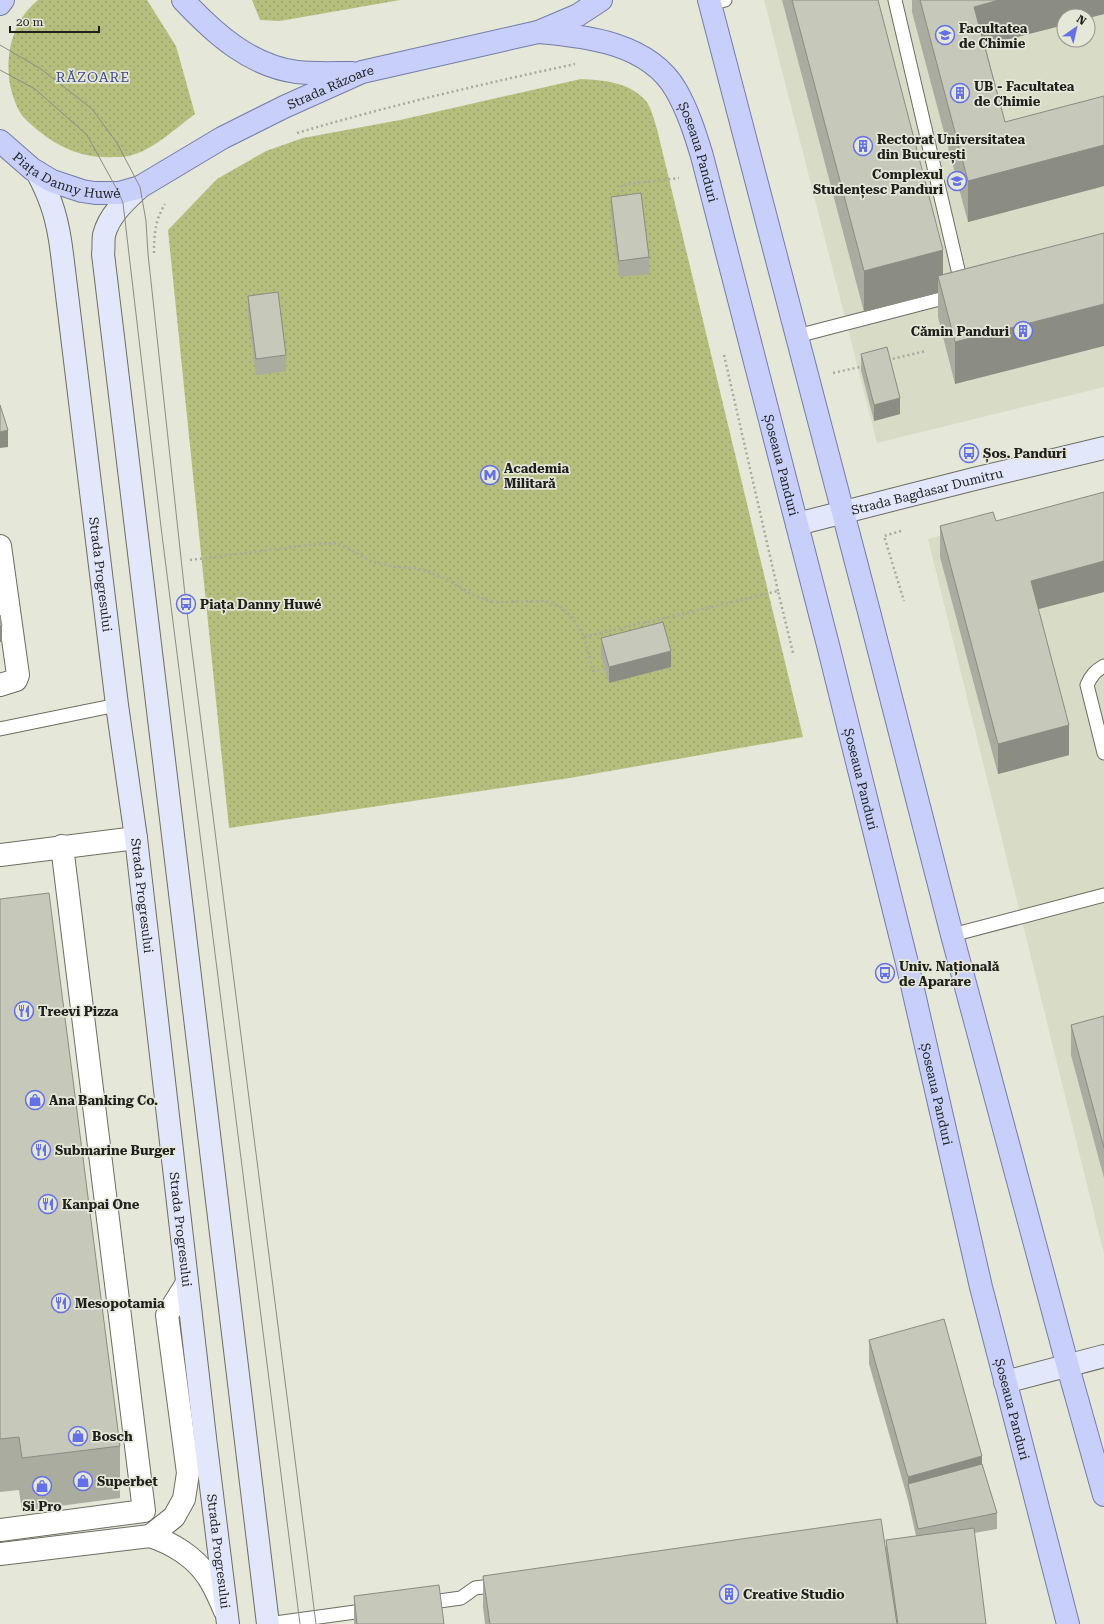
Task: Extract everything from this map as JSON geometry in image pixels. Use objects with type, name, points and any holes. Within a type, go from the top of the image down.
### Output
[{"type":"main road","points":[[0,4],[3,0]]},
{"type":"main road","points":[[183,0],[198,17],[245,54],[271,66],[296,72],[362,72]]},
{"type":"main road","points":[[538,32],[578,15],[601,0]]},
{"type":"main road","points":[[715,1],[807,379],[843,512],[952,935],[1068,1367],[1104,1495]]},
{"type":"main road","name":"Strada Răzoare","points":[[140,187],[222,138],[284,107],[362,72],[538,32]]},
{"type":"main road","name":"Șoseaua Panduri","points":[[538,32],[582,36],[611,43],[637,54],[658,68],[676,89],[691,122],[702,156],[797,524],[907,963],[981,1287],[1068,1624]]},
{"type":"main road","name":"Piața Danny Huwé","points":[[0,141],[9,157],[52,181],[67,187],[95,193],[119,193],[140,187]]},
{"type":"main road","name":"Strada Progresului","points":[[37,172],[48,193],[60,234],[117,705],[136,838],[187,1283],[228,1619]]},
{"type":"main road","points":[[140,187],[122,203],[112,218],[104,235],[103,254],[268,1624]]},
{"type":"main road","name":"Strada Bagdasar Dumitru","points":[[797,524],[1104,448]]},
{"type":"main road","points":[[1005,1382],[1068,1367],[1104,1356]]},
{"type":"street","points":[[0,546],[18,675],[16,680],[0,685]]},
{"type":"street","points":[[0,855],[62,846],[136,838]]},
{"type":"street","points":[[0,1530],[144,1510],[62,846]]},
{"type":"street","points":[[150,1536],[174,1517],[184,1499],[188,1473],[167,1314],[187,1283]]},
{"type":"street","points":[[0,1554],[150,1536],[166,1541],[194,1562],[208,1577],[228,1619]]},
{"type":"lane","points":[[895,0],[963,293]]},
{"type":"lane","points":[[797,336],[978,289]]},
{"type":"lane","points":[[1104,666],[1091,676],[1087,685],[1104,753]]},
{"type":"lane","points":[[0,729],[117,705]]},
{"type":"lane","points":[[952,935],[1104,894]]},
{"type":"lane","points":[[415,1604],[461,1598],[474,1588],[514,1583]]},
{"type":"lane","points":[[268,1624],[384,1608]]},
{"type":"path","points":[[297,133],[341,120],[506,79],[579,63]]},
{"type":"path","points":[[624,198],[621,185],[680,178],[678,170]]},
{"type":"path","points":[[154,253],[154,233],[158,216],[168,200]]},
{"type":"path","points":[[723,351],[793,653]]},
{"type":"path","points":[[880,362],[926,351]]},
{"type":"path","points":[[807,379],[865,365]]},
{"type":"path","points":[[901,531],[884,536],[904,601]]},
{"type":"path","points":[[190,560],[317,544],[337,543],[373,562],[395,567],[415,568],[430,572],[448,580],[471,594],[493,602],[545,601],[559,606],[573,618],[584,637],[593,671],[605,668]]},
{"type":"path","points":[[584,637],[778,591]]},
{"type":"shaded area","name":"Complexul Studențesc Panduri","points":[[764,0],[1104,0],[1104,387],[877,443]]},
{"type":"shaded area","points":[[1104,492],[1104,1254],[928,539]]},
{"type":"green space","points":[[38,0],[147,0],[176,46],[195,114],[155,144],[138,153],[125,157],[103,157],[81,154],[61,146],[43,134],[21,114],[14,100],[8,69],[9,54],[18,24],[27,11]]},
{"type":"green space","points":[[252,0],[400,0],[280,21],[260,20]]},
{"type":"green space","points":[[581,79],[607,81],[631,89],[645,100],[652,113],[803,737],[570,778],[229,828],[168,230],[217,179],[266,151],[303,138],[400,120]]},
{"type":"building","name":"Rectorat Universitatea din București","points":[[792,0],[878,0],[943,250],[864,271]]},
{"type":"building","points":[[920,0],[999,0],[974,7],[1005,122],[1104,96],[1104,145],[968,181]]},
{"type":"building","points":[[641,193],[649,257],[619,261],[611,197]]},
{"type":"building","points":[[1104,233],[1104,304],[955,342],[938,276]]},
{"type":"building","points":[[278,292],[286,355],[256,359],[248,296]]},
{"type":"building","points":[[887,347],[900,398],[874,405],[861,354]]},
{"type":"building","points":[[0,405],[8,430],[0,432]]},
{"type":"building","points":[[1104,492],[1104,561],[1031,581],[1069,725],[998,744],[940,526],[993,512],[996,521]]},
{"type":"building","points":[[0,615],[2,626],[0,626]]},
{"type":"building","points":[[663,622],[671,651],[609,667],[601,638]]},
{"type":"building","points":[[49,893],[120,1446],[22,1458],[19,1437],[0,1439],[0,899]]},
{"type":"building","points":[[1104,1016],[1104,1148],[1071,1025]]},
{"type":"building","points":[[944,1319],[982,1456],[908,1477],[869,1340]]},
{"type":"building","points":[[982,1464],[997,1513],[918,1529],[908,1484]]},
{"type":"building","points":[[881,1519],[897,1624],[490,1624],[483,1576]]},
{"type":"building","points":[[974,1528],[986,1624],[898,1624],[886,1540]]},
{"type":"building","points":[[439,1585],[444,1624],[357,1624],[354,1596]]},
{"type":"tram line","points":[[0,45],[41,69],[92,109],[117,143],[140,187],[146,221],[148,254],[186,604],[316,1624]]},
{"type":"tram line","points":[[0,70],[35,89],[87,135],[123,203],[161,527],[300,1624]]},
{"type":"place","name":"Facultatea de Chimie","points":[[945,35]]},
{"type":"place","name":"UB - Facultatea de Chimie","points":[[960,93]]},
{"type":"place","name":"Rectorat Universitatea din București","points":[[863,146]]},
{"type":"place","name":"Complexul Studențesc Panduri","points":[[957,181]]},
{"type":"place","name":"Cămin Panduri","points":[[1023,331]]},
{"type":"place","name":"Șos. Panduri","points":[[969,453]]},
{"type":"place","name":"Academia Militară","points":[[490,475]]},
{"type":"place","name":"Piața Danny Huwé","points":[[186,604]]},
{"type":"place","name":"Univ. Națională de Aparare","points":[[885,973]]},
{"type":"place","name":"Treevi Pizza","points":[[24,1011]]},
{"type":"place","name":"Ana Banking Co.","points":[[35,1100]]},
{"type":"place","name":"Submarine Burger","points":[[41,1150]]},
{"type":"place","name":"Kanpai One","points":[[48,1204]]},
{"type":"place","name":"Mesopotamia","points":[[61,1303]]},
{"type":"place","name":"Bosch","points":[[78,1436]]},
{"type":"place","name":"Superbet","points":[[83,1481]]},
{"type":"place","name":"Si Pro","points":[[42,1486]]},
{"type":"place","name":"Creative Studio","points":[[729,1594]]},
{"type":"district","name":"RĂZOARE","points":[[93,77]]}]
